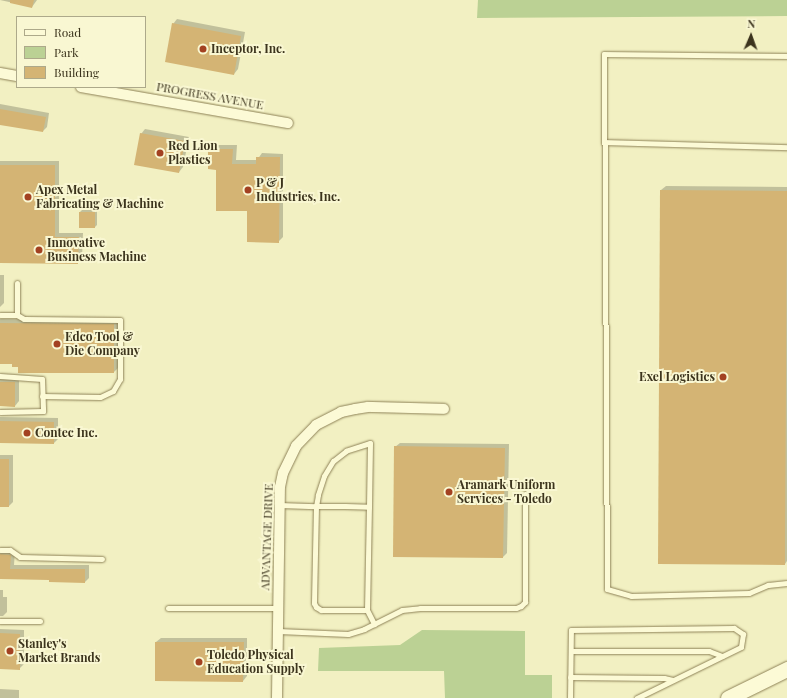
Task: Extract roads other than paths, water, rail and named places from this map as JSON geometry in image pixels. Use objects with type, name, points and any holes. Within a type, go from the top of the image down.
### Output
[{"type":"street","points":[[0,73],[16,76]]},
{"type":"street","name":"PROGRESS AVENUE","points":[[87,88],[288,123]]},
{"type":"street","name":"ADVANTAGE DRIVE","points":[[277,698],[280,487],[288,460],[296,446],[316,425],[341,412],[361,408],[444,409]]},
{"type":"street","points":[[728,698],[787,669]]},
{"type":"lane","points":[[787,56],[604,54],[607,589],[631,596],[749,593],[768,586],[787,584]]},
{"type":"lane","points":[[605,142],[787,148]]},
{"type":"lane","points":[[17,315],[18,283]]},
{"type":"lane","points":[[0,315],[17,315],[24,319],[120,320],[120,379],[113,391],[100,397],[42,396]]},
{"type":"lane","points":[[0,376],[42,379],[42,411],[0,412]]},
{"type":"lane","points":[[367,610],[321,610],[316,607],[314,603],[316,506],[324,476],[333,461],[346,452],[370,443],[367,610],[374,624]]},
{"type":"lane","points":[[278,631],[348,634],[364,629],[402,610],[420,608],[516,608],[521,606],[525,602],[525,494]]},
{"type":"lane","points":[[280,505],[369,507]]},
{"type":"lane","points":[[0,550],[10,550],[20,557],[102,560]]},
{"type":"lane","points":[[168,608],[278,608]]},
{"type":"lane","points":[[0,621],[40,621]]},
{"type":"lane","points":[[570,698],[571,630],[581,628],[734,628],[743,634],[741,647],[637,698]]},
{"type":"lane","points":[[571,651],[710,651],[722,656]]},
{"type":"lane","points":[[570,677],[664,678],[673,680]]},
{"type":"place","name":"Inceptor, Inc.","points":[[203,49]]},
{"type":"place","name":"Red Lion Plastics","points":[[160,153]]},
{"type":"place","name":"P & J Industries, Inc.","points":[[248,190]]},
{"type":"place","name":"Apex Metal Fabricating & Machine","points":[[28,197]]},
{"type":"place","name":"Innovative Business Machine","points":[[39,250]]},
{"type":"place","name":"Edco Tool & Die Company","points":[[57,344]]},
{"type":"place","name":"Exel Logistics","points":[[723,377]]},
{"type":"place","name":"Contec Inc.","points":[[27,433]]},
{"type":"place","name":"Aramark Uniform Services - Toledo","points":[[449,492]]},
{"type":"place","name":"Stanley's Market Brands","points":[[10,651]]},
{"type":"place","name":"Toledo Physical Education Supply","points":[[199,662]]}]
